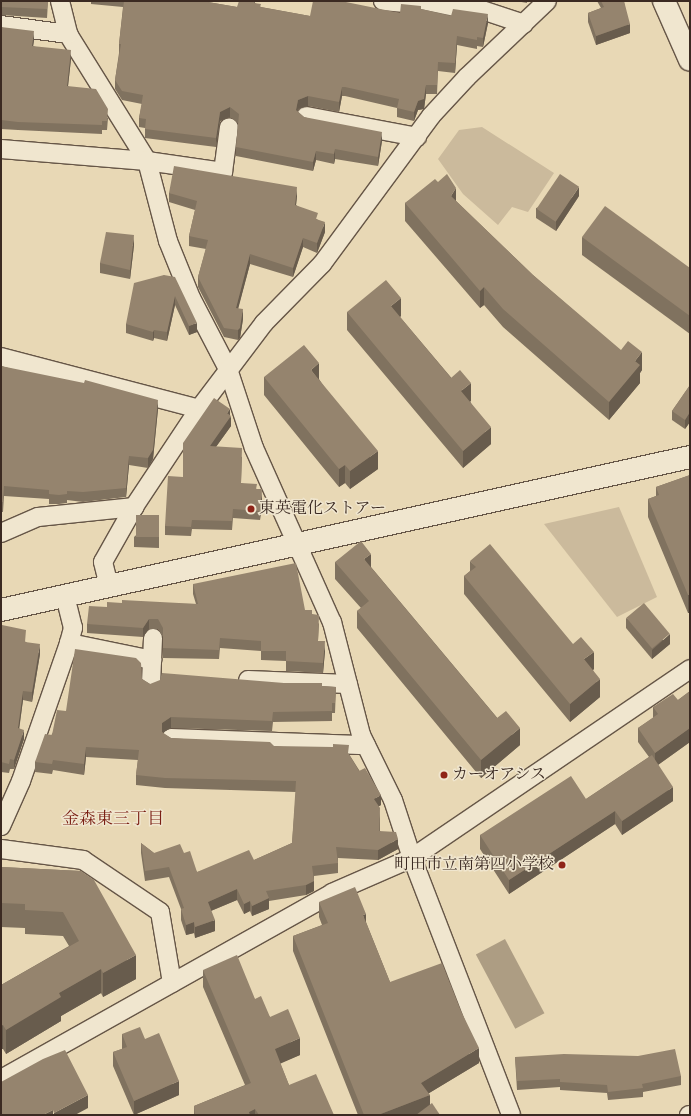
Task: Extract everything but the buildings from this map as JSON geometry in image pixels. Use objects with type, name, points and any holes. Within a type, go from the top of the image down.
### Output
[{"type":"street","points":[[60,1],[68,34],[147,161],[168,241],[191,298],[228,369],[254,448],[332,622],[366,745],[393,800],[412,858],[511,1115]]},
{"type":"street","points":[[383,1],[482,10],[524,24]]},
{"type":"street","points":[[109,586],[103,562],[134,507],[198,409],[228,369],[264,323],[322,264],[417,137],[467,77],[548,1]]},
{"type":"street","points":[[664,1],[690,60]]},
{"type":"street","points":[[1,25],[68,34]]},
{"type":"street","points":[[306,116],[417,137]]},
{"type":"street","points":[[1,149],[147,161],[223,172],[229,127]]},
{"type":"street","points":[[1,356],[198,409]]},
{"type":"street","points":[[1,610],[297,543],[690,457]]},
{"type":"street","points":[[1,533],[38,517],[134,507]]},
{"type":"street","points":[[1,826],[21,781],[69,643],[73,628],[65,596]]},
{"type":"street","points":[[150,684],[153,638]]},
{"type":"street","points":[[69,643],[152,660]]},
{"type":"street","points":[[1,1079],[332,893],[412,858],[690,669]]},
{"type":"street","points":[[248,680],[348,684]]},
{"type":"street","points":[[172,738],[366,745]]},
{"type":"street","points":[[1,850],[83,860],[160,912],[172,983]]},
{"type":"shaded area","points":[[482,127],[554,173],[528,212],[512,207],[498,225],[463,194],[438,159],[459,130]]},
{"type":"shaded area","points":[[619,507],[657,597],[617,617],[544,524]]},
{"type":"shaded area","points":[[505,939],[544,1013],[515,1029],[476,954]]},
{"type":"place","name":"東英電化ストアー","points":[[251,509]]},
{"type":"place","name":"カーオアシス","points":[[444,775]]},
{"type":"place","name":"町田市立南第四小学校","points":[[562,865]]},
{"type":"district","name":"金森東三丁目","points":[[113,820]]}]
